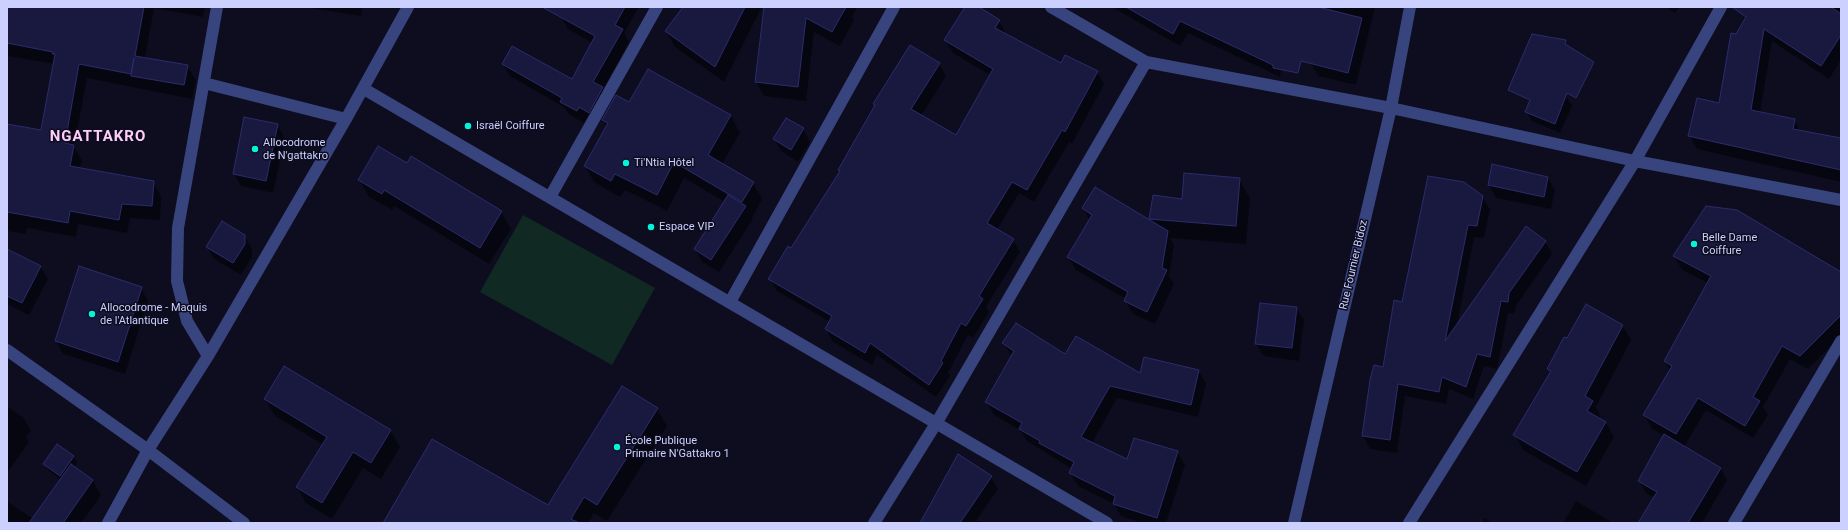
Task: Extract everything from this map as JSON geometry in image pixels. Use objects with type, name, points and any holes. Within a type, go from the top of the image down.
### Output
[{"type":"street","points":[[208,356],[187,321],[177,281],[178,228],[217,7]]},
{"type":"street","points":[[108,523],[148,450],[208,356],[346,119],[408,7]]},
{"type":"street","points":[[550,197],[657,7]]},
{"type":"street","points":[[730,302],[894,7]]},
{"type":"street","points":[[1051,7],[1146,62],[1391,108],[1635,161],[1841,200]]},
{"type":"street","name":"Rue Fournier Bidoz","points":[[1294,523],[1391,108],[1410,7]]},
{"type":"street","points":[[1409,523],[1635,161],[1721,7]]},
{"type":"street","points":[[874,523],[937,422],[1146,62]]},
{"type":"street","points":[[204,83],[346,119]]},
{"type":"street","points":[[364,88],[1108,523]]},
{"type":"street","points":[[1734,523],[1841,341]]},
{"type":"street","points":[[7,350],[148,450],[244,523]]},
{"type":"green space","points":[[523,215],[655,288],[612,365],[480,292]]},
{"type":"building","points":[[7,7],[144,7],[135,56],[188,65],[184,85],[131,76],[134,58],[131,74],[79,64],[65,143],[74,145],[70,166],[154,181],[152,206],[122,204],[119,220],[70,211],[68,223],[7,212],[7,124],[41,130],[55,54],[52,54],[53,52],[7,43]]},
{"type":"building","points":[[542,7],[625,7],[615,25],[623,29],[593,82],[603,87],[589,113],[579,107],[577,111],[560,102],[562,98],[502,64],[512,46],[572,79],[595,36]]},
{"type":"building","points":[[683,7],[745,7],[715,67],[665,31]]},
{"type":"building","points":[[764,7],[846,7],[832,32],[806,18],[798,87],[755,82]]},
{"type":"building","points":[[965,7],[979,7],[1000,20],[995,28],[1061,63],[1065,55],[1098,71],[1065,132],[1062,130],[1027,190],[1012,182],[987,223],[1014,239],[979,296],[983,299],[966,326],[961,323],[941,361],[943,363],[929,385],[870,343],[865,353],[825,329],[832,316],[768,279],[788,246],[791,248],[840,171],[838,170],[875,105],[873,104],[910,45],[940,63],[911,109],[956,135],[993,69],[944,40]]},
{"type":"building","points":[[1126,7],[1318,7],[1362,18],[1348,73],[1301,61],[1298,73],[1273,68],[1273,65],[1180,21],[1173,34]]},
{"type":"building","points":[[1732,7],[1831,7],[1841,14],[1841,35],[1821,66],[1764,29],[1751,110],[1795,119],[1793,129],[1841,138],[1841,170],[1688,136],[1697,98],[1719,103],[1731,33],[1736,34],[1746,17]]},
{"type":"building","points":[[1532,34],[1566,40],[1565,44],[1594,62],[1576,98],[1567,93],[1555,124],[1525,112],[1530,100],[1508,90]]},
{"type":"building","points":[[648,69],[731,115],[708,155],[754,182],[742,202],[674,162],[657,195],[615,174],[611,181],[584,166],[608,123],[602,120],[616,95],[629,102]]},
{"type":"building","name":"Allocodrome de N'gattakro","points":[[244,117],[278,124],[266,181],[233,174]]},
{"type":"building","points":[[786,118],[804,128],[791,150],[773,139]]},
{"type":"building","points":[[378,146],[407,163],[411,156],[502,211],[480,248],[384,190],[382,194],[358,180]]},
{"type":"building","points":[[1492,164],[1548,177],[1544,197],[1488,185]]},
{"type":"building","points":[[1184,173],[1240,178],[1236,226],[1149,219],[1153,195],[1182,199]]},
{"type":"building","points":[[1428,176],[1464,182],[1483,196],[1477,226],[1468,225],[1445,341],[1526,226],[1546,241],[1509,293],[1508,302],[1501,301],[1490,357],[1477,354],[1466,387],[1442,377],[1439,392],[1398,384],[1390,440],[1362,436],[1370,380],[1374,365],[1383,367],[1394,300],[1402,302]]},
{"type":"building","points":[[1095,187],[1168,231],[1162,268],[1167,270],[1147,312],[1124,301],[1128,292],[1067,257],[1092,215],[1082,208]]},
{"type":"building","points":[[728,195],[746,206],[711,260],[694,249]]},
{"type":"building","points":[[1706,206],[1737,210],[1841,272],[1841,315],[1800,356],[1782,346],[1753,397],[1760,401],[1745,426],[1698,398],[1676,434],[1643,415],[1672,366],[1664,361],[1711,276],[1673,256]]},
{"type":"building","points":[[222,221],[245,235],[245,244],[233,263],[206,247]]},
{"type":"building","points":[[7,249],[41,266],[22,303],[7,296]]},
{"type":"building","points":[[79,266],[142,287],[118,362],[55,341]]},
{"type":"building","points":[[1260,303],[1297,307],[1292,348],[1255,344]]},
{"type":"building","points":[[1586,304],[1623,325],[1585,396],[1593,401],[1587,411],[1606,422],[1577,472],[1513,435],[1551,371],[1547,369],[1564,337],[1567,338]]},
{"type":"building","points":[[1016,323],[1065,354],[1076,336],[1140,373],[1144,357],[1199,370],[1191,405],[1110,386],[1081,437],[1127,459],[1134,438],[1178,451],[1157,518],[1113,504],[1115,496],[1069,473],[1074,462],[1039,443],[1040,441],[1019,429],[1022,423],[985,402],[1014,351],[1002,343]]},
{"type":"building","points":[[284,366],[391,430],[371,463],[353,452],[322,503],[296,487],[327,437],[264,399]]},
{"type":"building","points":[[622,386],[658,408],[597,505],[584,497],[571,519],[579,523],[383,523],[432,439],[548,505]]},
{"type":"building","points":[[1664,434],[1721,468],[1688,523],[1638,523],[1657,492],[1638,481]]},
{"type":"building","points":[[57,444],[74,456],[60,476],[43,464]]},
{"type":"building","points":[[958,454],[992,476],[960,523],[920,523]]},
{"type":"building","points":[[71,464],[93,480],[63,523],[29,523]]},
{"type":"place","name":"Israël Coiffure","points":[[468,126]]},
{"type":"place","name":"Allocodrome de N'gattakro","points":[[255,149]]},
{"type":"place","name":"Ti'Ntia Hôtel","points":[[626,163]]},
{"type":"place","name":"Espace VIP","points":[[651,227]]},
{"type":"place","name":"Belle Dame Coiffure","points":[[1694,244]]},
{"type":"place","name":"Allocodrome - Maquis de l'Atlantique","points":[[92,314]]},
{"type":"place","name":"École Publique Primaire N'Gattakro 1","points":[[617,447]]},
{"type":"district","name":"NGATTAKRO","points":[[98,137]]}]
